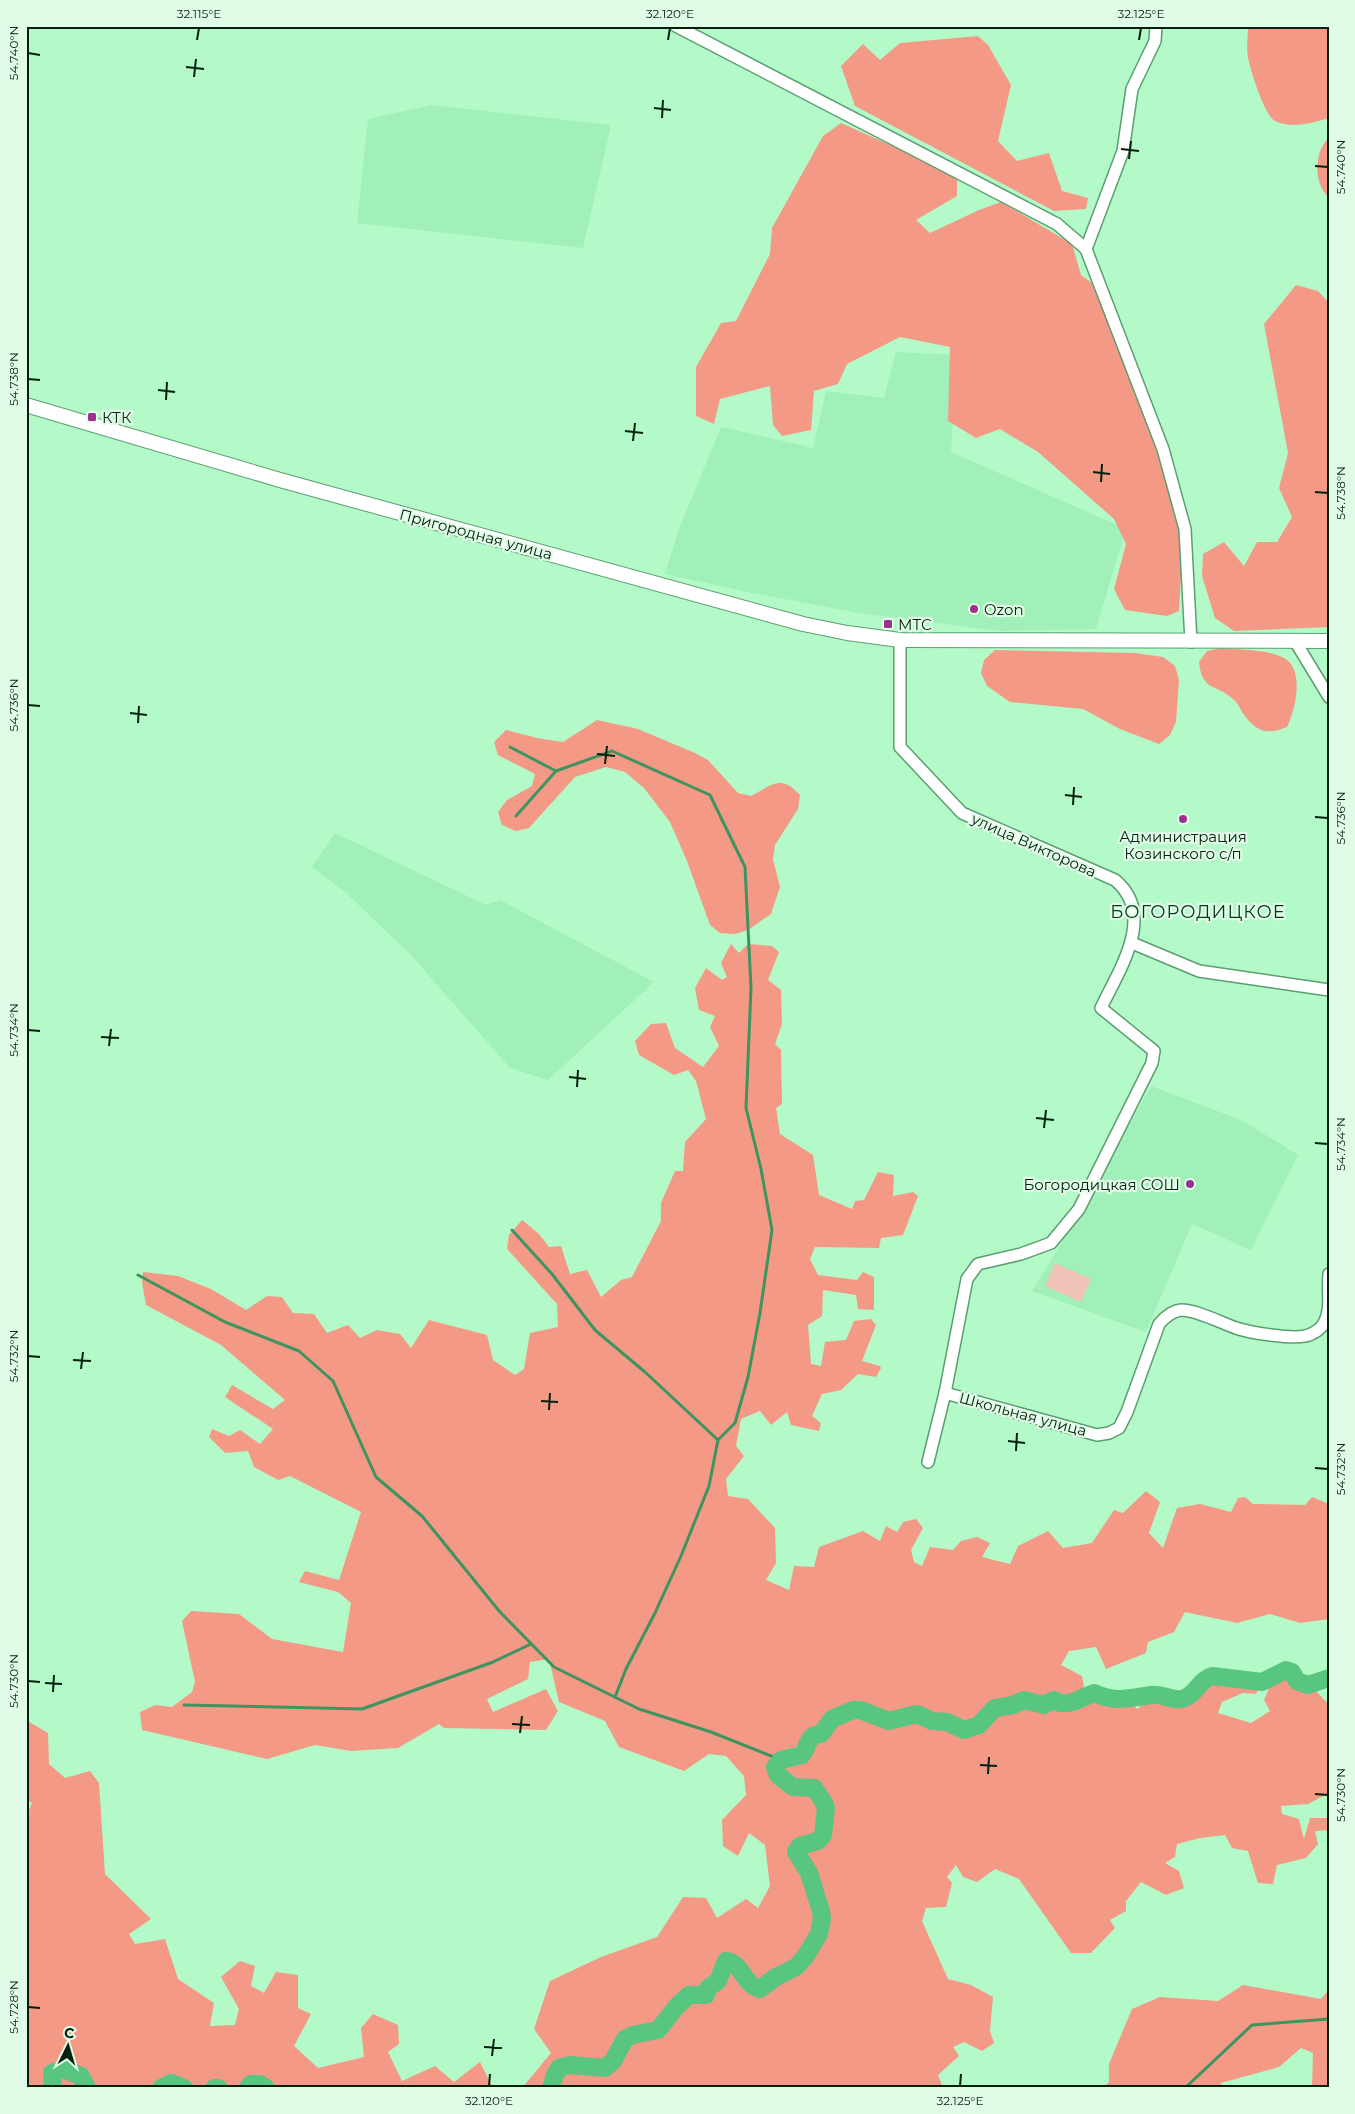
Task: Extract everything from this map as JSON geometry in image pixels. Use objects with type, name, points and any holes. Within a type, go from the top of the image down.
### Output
[{"type":"street","points":[[676,26],[1057,224],[1086,249],[1163,449],[1185,529],[1191,642]]},
{"type":"street","points":[[1086,249],[1123,151],[1132,90],[1155,41],[1156,26]]},
{"type":"street","name":"Пригородная улица","points":[[26,406],[280,480],[803,624],[847,633],[900,640],[1329,641]]},
{"type":"street","name":"улица Викторова","points":[[900,640],[900,747],[962,813],[1115,880],[1122,887],[1133,906],[1132,943],[1101,1008],[1154,1051],[1152,1063],[1079,1209]]},
{"type":"street","points":[[1295,642],[1329,696]]},
{"type":"street","points":[[1132,943],[1199,971],[1329,990]]},
{"type":"street","name":"Школьная улица","points":[[928,1462],[945,1393],[967,1279],[978,1264],[1021,1254],[1051,1243],[1079,1209]]},
{"type":"street","name":"Школьная улица","points":[[945,1393],[1097,1435],[1109,1433],[1118,1428],[1127,1412],[1159,1324],[1166,1316],[1174,1312],[1189,1311],[1239,1329],[1306,1336],[1317,1331],[1323,1325],[1328,1313],[1329,1274]]},
{"type":"shaded area","points":[[1248,26],[1329,26],[1329,118],[1309,123],[1288,125],[1275,121],[1271,117],[1258,92],[1248,58]]},
{"type":"shaded area","points":[[978,36],[988,45],[1011,85],[998,141],[1017,161],[1049,153],[1062,191],[1088,198],[1086,209],[1054,211],[855,106],[841,66],[863,44],[880,60],[900,43]]},
{"type":"shaded area","points":[[432,105],[611,125],[583,248],[357,223],[368,119]]},
{"type":"shaded area","points":[[841,123],[957,175],[957,196],[916,220],[930,233],[1001,202],[1072,244],[1081,275],[1100,289],[1157,451],[1183,536],[1179,611],[1167,616],[1125,610],[1114,589],[1126,544],[1114,519],[1038,452],[1000,429],[976,438],[948,421],[950,347],[900,337],[847,364],[838,384],[814,391],[811,430],[782,436],[773,425],[770,386],[720,399],[714,424],[696,416],[696,367],[721,323],[736,321],[770,254],[772,228],[823,136]]},
{"type":"shaded area","points":[[1329,138],[1329,197],[1320,184],[1317,168],[1320,151]]},
{"type":"shaded area","points":[[1296,285],[1318,291],[1329,303],[1329,627],[1234,631],[1215,618],[1202,576],[1203,554],[1224,542],[1244,566],[1257,542],[1277,542],[1292,517],[1279,488],[1288,453],[1264,324]]},
{"type":"shaded area","points":[[896,352],[956,355],[951,452],[1126,529],[1096,629],[999,631],[860,613],[752,593],[665,574],[679,529],[721,427],[813,448],[826,391],[884,398]]},
{"type":"shaded area","points":[[1221,648],[1274,654],[1287,660],[1292,666],[1297,683],[1293,712],[1287,727],[1280,730],[1267,731],[1256,727],[1234,700],[1207,683],[1203,678],[1199,662],[1207,651]]},
{"type":"shaded area","points":[[995,650],[1135,653],[1163,657],[1175,666],[1179,680],[1176,722],[1170,735],[1159,744],[1120,729],[1083,709],[1010,702],[987,686],[981,673],[984,660]]},
{"type":"shaded area","points":[[597,720],[638,729],[695,753],[708,760],[738,793],[751,796],[771,785],[782,783],[800,795],[798,809],[775,845],[773,859],[780,887],[771,914],[748,930],[735,934],[720,933],[710,925],[687,861],[670,822],[644,788],[625,772],[606,767],[575,777],[529,828],[516,831],[502,825],[498,812],[507,800],[532,786],[535,774],[498,755],[494,742],[506,730],[563,742]]},
{"type":"shaded area","points":[[335,833],[486,905],[500,900],[654,982],[548,1080],[510,1068],[410,954],[346,893],[312,867]]},
{"type":"shaded area","points":[[731,944],[739,953],[748,944],[772,946],[779,952],[768,980],[781,990],[782,1024],[775,1044],[781,1050],[782,1104],[776,1108],[780,1134],[813,1155],[819,1195],[852,1209],[855,1201],[864,1200],[878,1172],[894,1175],[893,1196],[913,1192],[918,1196],[903,1235],[881,1238],[879,1248],[815,1247],[810,1259],[818,1275],[857,1280],[863,1272],[874,1277],[874,1310],[858,1309],[856,1295],[823,1290],[822,1316],[808,1325],[811,1364],[821,1366],[825,1342],[846,1340],[854,1321],[871,1319],[876,1325],[862,1361],[880,1366],[881,1368],[876,1377],[858,1374],[841,1390],[822,1394],[812,1416],[821,1423],[819,1431],[791,1425],[787,1412],[771,1425],[760,1411],[741,1419],[736,1446],[744,1456],[726,1479],[728,1496],[748,1499],[775,1528],[776,1563],[766,1580],[789,1590],[794,1566],[814,1567],[819,1547],[863,1531],[880,1541],[886,1526],[897,1532],[903,1522],[916,1519],[923,1528],[911,1550],[914,1562],[922,1566],[930,1547],[953,1550],[961,1541],[977,1537],[990,1543],[982,1557],[1010,1564],[1018,1546],[1048,1531],[1063,1548],[1092,1543],[1114,1510],[1123,1513],[1146,1491],[1160,1502],[1149,1533],[1163,1548],[1177,1508],[1200,1504],[1231,1512],[1238,1498],[1245,1497],[1253,1504],[1305,1505],[1312,1497],[1329,1504],[1329,1619],[1300,1623],[1270,1614],[1237,1623],[1185,1612],[1174,1632],[1148,1642],[1146,1653],[1106,1669],[1096,1647],[1069,1651],[1061,1665],[1082,1676],[1085,1691],[1111,1692],[1138,1709],[1147,1696],[1171,1706],[1204,1681],[1226,1678],[1231,1685],[1252,1677],[1261,1684],[1256,1694],[1243,1693],[1222,1702],[1218,1713],[1251,1723],[1270,1711],[1264,1700],[1272,1681],[1289,1673],[1316,1691],[1329,1705],[1329,1793],[1308,1804],[1281,1806],[1282,1814],[1299,1819],[1304,1839],[1310,1818],[1329,1818],[1329,1830],[1315,1831],[1318,1844],[1306,1858],[1277,1865],[1273,1884],[1258,1883],[1248,1851],[1232,1848],[1225,1835],[1200,1838],[1177,1844],[1175,1857],[1165,1863],[1179,1871],[1184,1888],[1166,1895],[1141,1882],[1126,1901],[1126,1911],[1110,1920],[1115,1928],[1091,1953],[1071,1953],[1019,1879],[995,1869],[977,1882],[963,1877],[956,1865],[947,1877],[952,1883],[946,1907],[926,1908],[922,1921],[948,1979],[971,1985],[993,1997],[990,2031],[994,2043],[982,2051],[964,2042],[953,2047],[959,2056],[938,2075],[943,2088],[522,2088],[551,2053],[534,2029],[550,1981],[601,1957],[657,1937],[683,1897],[706,1898],[717,1918],[746,1899],[758,1908],[770,1886],[765,1845],[749,1833],[738,1856],[723,1846],[722,1820],[746,1795],[744,1776],[726,1756],[709,1754],[684,1771],[619,1747],[605,1721],[559,1702],[549,1659],[530,1662],[528,1679],[487,1699],[493,1712],[546,1689],[558,1711],[546,1730],[444,1728],[439,1724],[398,1748],[351,1751],[315,1745],[267,1759],[142,1730],[140,1712],[155,1705],[172,1707],[192,1692],[195,1682],[182,1621],[191,1611],[239,1614],[272,1639],[343,1652],[351,1603],[338,1592],[299,1582],[305,1571],[339,1580],[361,1512],[290,1476],[278,1480],[254,1467],[248,1451],[225,1453],[209,1437],[212,1429],[229,1436],[240,1430],[260,1444],[273,1429],[225,1397],[232,1385],[273,1409],[285,1400],[221,1345],[146,1305],[142,1282],[143,1272],[178,1276],[211,1289],[246,1310],[267,1296],[282,1297],[293,1313],[314,1314],[327,1333],[348,1325],[360,1338],[377,1330],[400,1334],[411,1348],[429,1320],[487,1335],[493,1360],[515,1375],[524,1369],[530,1333],[558,1327],[557,1304],[507,1249],[509,1235],[522,1220],[539,1234],[549,1247],[561,1246],[570,1274],[587,1270],[601,1297],[621,1280],[632,1277],[661,1221],[661,1203],[675,1171],[683,1171],[685,1142],[706,1119],[696,1081],[688,1070],[674,1075],[639,1055],[635,1041],[651,1024],[666,1023],[675,1048],[703,1067],[719,1046],[710,1027],[715,1016],[699,1010],[695,988],[706,968],[722,980],[727,977],[721,963]]},
{"type":"shaded area","name":"Богородицкая СОШ","points":[[1151,1086],[1241,1120],[1298,1155],[1251,1250],[1192,1224],[1146,1332],[1032,1291],[1080,1213]]},
{"type":"shaded area","points":[[1055,1263],[1091,1279],[1081,1302],[1045,1286]]},
{"type":"shaded area","points":[[26,1720],[48,1733],[49,1764],[65,1778],[90,1771],[99,1783],[105,1874],[151,1919],[129,1934],[135,1944],[165,1939],[178,1979],[214,2003],[210,2026],[235,2025],[239,2009],[221,1977],[240,1961],[255,1966],[251,1986],[264,1993],[276,1972],[298,1975],[298,2008],[311,2014],[294,2046],[318,2068],[364,2057],[361,2028],[373,2014],[398,2025],[399,2044],[388,2052],[402,2081],[435,2066],[454,2082],[480,2062],[493,2088],[26,2088],[26,1817],[32,1803],[26,1799]]},
{"type":"shaded area","points":[[1243,1985],[1321,1999],[1329,1990],[1329,2088],[1312,2088],[1313,2053],[1301,2048],[1279,2067],[1221,2083],[1222,2088],[1103,2088],[1109,2082],[1109,2064],[1132,2009],[1160,1997],[1218,2001]]},
{"type":"waterway","points":[[510,747],[556,771]]},
{"type":"waterway","points":[[516,816],[556,771],[612,751],[710,795],[745,867],[751,988],[746,1108],[761,1169],[772,1230],[760,1313],[748,1377],[735,1423],[718,1440]]},
{"type":"waterway","points":[[512,1230],[552,1274],[595,1330],[645,1372],[718,1440],[709,1486],[681,1556],[655,1613],[626,1669],[615,1697]]},
{"type":"waterway","points":[[138,1275],[225,1322],[299,1351],[333,1381],[376,1477],[422,1516],[500,1612],[554,1667],[639,1709],[711,1732],[781,1760]]},
{"type":"waterway","points":[[184,1705],[362,1709],[493,1662],[531,1644]]},
{"type":"waterway","points":[[551,2088],[559,2068],[570,2065],[605,2068],[613,2061],[625,2039],[633,2035],[658,2030],[677,2006],[689,1995],[706,1995],[708,1988],[718,1981],[726,1961],[736,1966],[754,1987],[760,1989],[776,1977],[796,1967],[805,1957],[819,1934],[822,1919],[809,1873],[796,1852],[800,1846],[818,1841],[823,1835],[826,1808],[814,1788],[793,1787],[778,1775],[775,1767],[781,1760],[802,1755],[811,1738],[821,1734],[832,1719],[853,1710],[860,1710],[889,1721],[917,1714],[932,1721],[947,1722],[964,1730],[979,1725],[995,1708],[1013,1705],[1024,1700],[1044,1705],[1054,1700],[1069,1703],[1094,1693],[1116,1699],[1155,1695],[1182,1699],[1190,1695],[1212,1676],[1262,1682],[1286,1670],[1292,1672],[1297,1681],[1308,1685],[1329,1678]]},
{"type":"waterway","points":[[1185,2088],[1252,2025],[1329,2019]]},
{"type":"waterway","points":[[53,2088],[52,2073],[63,2069],[81,2076],[87,2088]]},
{"type":"waterway","points":[[161,2088],[171,2083],[184,2088]]},
{"type":"waterway","points":[[248,2088],[251,2084],[260,2084],[266,2088]]},
{"type":"waterway","points":[[214,2088],[219,2088]]},
{"type":"place","name":"КТК","points":[[92,417]]},
{"type":"place","name":"Ozon","points":[[974,609]]},
{"type":"place","name":"МТС","points":[[888,624]]},
{"type":"place","name":"Администрация Козинского с/п","points":[[1183,819]]},
{"type":"place","name":"Богородицкая СОШ","points":[[1190,1184]]},
{"type":"district","name":"БОГОРОДИЦКОЕ","points":[[1198,912]]}]
